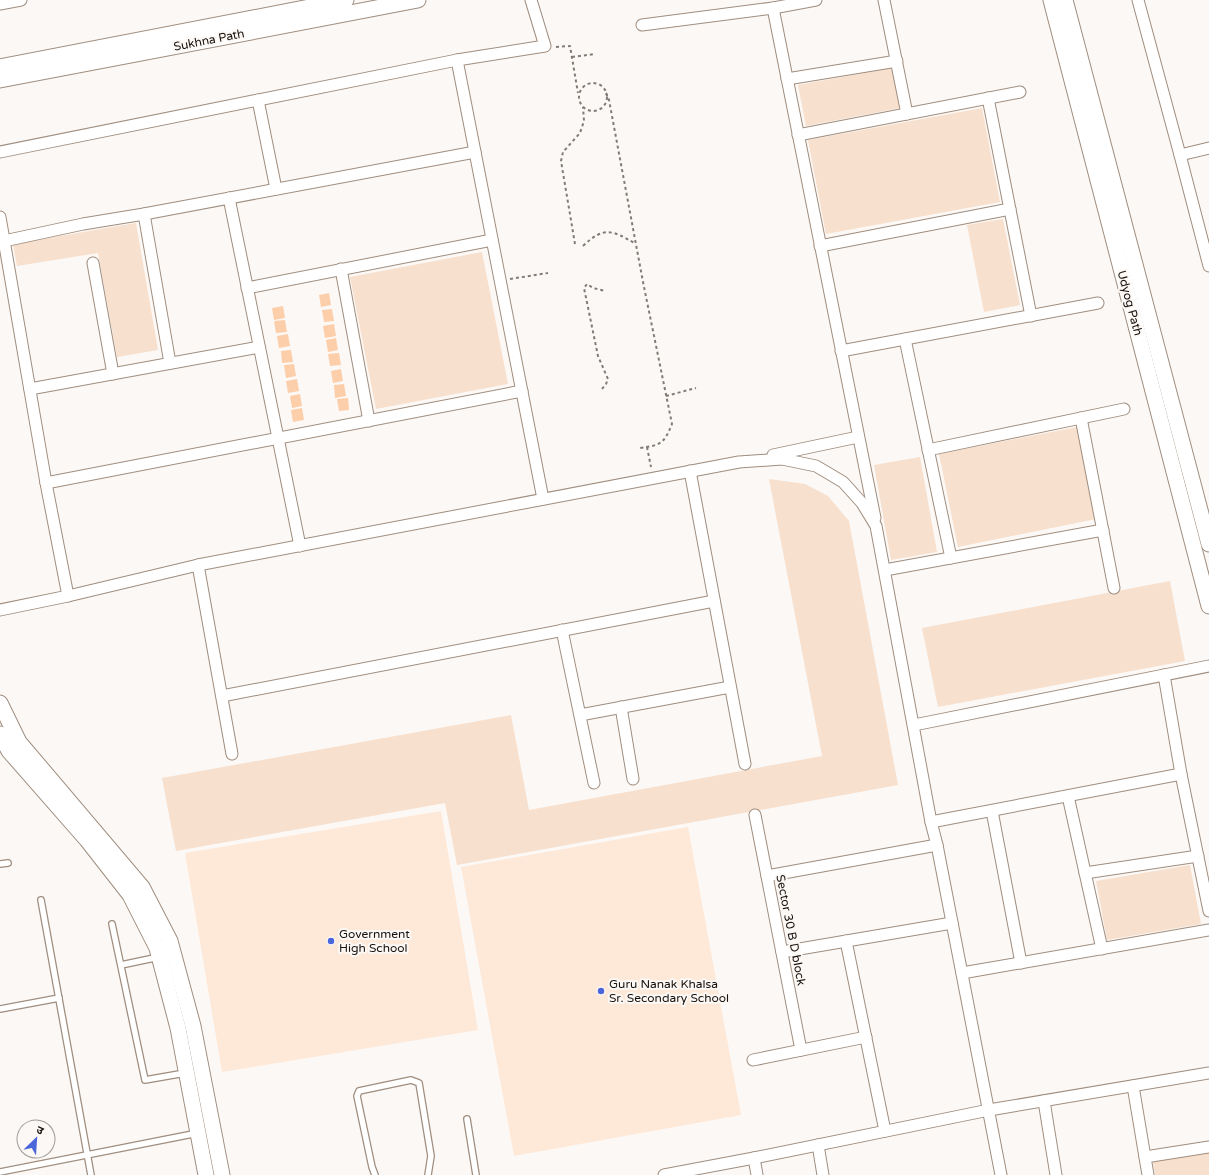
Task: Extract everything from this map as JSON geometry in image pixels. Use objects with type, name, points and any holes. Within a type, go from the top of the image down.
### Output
[{"type":"main road","name":"Sukhna Path","points":[[0,67],[346,0]]},
{"type":"main road","name":"Sukhna Path","points":[[0,80],[418,0]]},
{"type":"main road","name":"Udyog Path","points":[[1051,0],[1209,606]]},
{"type":"main road","name":"Udyog Path","points":[[1065,0],[1209,544]]},
{"type":"main road","points":[[0,703],[19,742],[142,887],[170,941],[193,1026],[222,1175]]},
{"type":"main road","points":[[0,734],[9,752],[87,840],[130,895],[157,948],[178,1028],[206,1175]]},
{"type":"street","points":[[0,4],[21,0]]},
{"type":"street","points":[[0,152],[457,60],[545,46],[531,0]]},
{"type":"street","points":[[642,25],[773,8],[816,0]]},
{"type":"street","points":[[884,0],[907,114]]},
{"type":"street","points":[[1138,0],[1208,259]]},
{"type":"street","points":[[773,8],[876,526],[931,822],[937,845],[1001,1175]]},
{"type":"street","points":[[457,60],[543,499]]},
{"type":"street","points":[[787,79],[897,61]]},
{"type":"street","points":[[798,135],[1020,92]]},
{"type":"street","points":[[988,98],[1031,316]]},
{"type":"street","points":[[258,100],[276,189]]},
{"type":"street","points":[[1180,155],[1209,148]]},
{"type":"street","points":[[4,241],[83,224],[475,152]]},
{"type":"street","points":[[229,198],[300,546]]},
{"type":"street","points":[[820,246],[1010,209]]},
{"type":"street","points":[[144,214],[170,363]]},
{"type":"street","points":[[0,217],[46,483],[68,596]]},
{"type":"street","points":[[247,288],[492,240]]},
{"type":"street","points":[[93,264],[113,374]]},
{"type":"street","points":[[341,269],[369,421]]},
{"type":"street","points":[[841,351],[1098,304]]},
{"type":"street","points":[[905,339],[951,558]]},
{"type":"street","points":[[30,389],[259,347]]},
{"type":"street","points":[[46,483],[522,391]]},
{"type":"street","points":[[928,450],[1124,409]]},
{"type":"street","points":[[1081,418],[1114,588]]},
{"type":"street","points":[[0,610],[68,596],[198,565],[739,462],[858,437]]},
{"type":"street","points":[[739,462],[782,458],[816,466],[843,482],[862,503],[876,526]]},
{"type":"street","points":[[690,471],[745,764]]},
{"type":"street","points":[[884,570],[1103,530]]},
{"type":"street","points":[[198,565],[232,754]]},
{"type":"street","points":[[222,696],[714,601]]},
{"type":"street","points":[[562,630],[594,783]]},
{"type":"street","points":[[914,725],[1209,666]]},
{"type":"street","points":[[1164,675],[1181,774],[1209,911]]},
{"type":"street","points":[[580,715],[730,687]]},
{"type":"street","points":[[621,707],[633,779]]},
{"type":"street","points":[[931,822],[1181,774]]},
{"type":"street","points":[[1068,796],[1102,948]]},
{"type":"street","points":[[992,811],[1021,963]]},
{"type":"street","name":"Sector 30 B D block","points":[[755,815],[801,1050]]},
{"type":"street","points":[[767,876],[937,845]]},
{"type":"street","points":[[1085,873],[1198,856]]},
{"type":"street","points":[[782,952],[952,923]]},
{"type":"street","points":[[962,973],[1209,930]]},
{"type":"street","points":[[846,941],[885,1131]]},
{"type":"street","points":[[753,1060],[866,1037]]},
{"type":"street","points":[[664,1175],[720,1170],[754,1158],[989,1110],[1209,1073]]},
{"type":"street","points":[[1133,1086],[1148,1175]]},
{"type":"street","points":[[1044,1101],[1056,1175]]},
{"type":"street","points":[[818,1144],[823,1175]]},
{"type":"street","points":[[1145,1157],[1209,1147]]},
{"type":"street","points":[[754,1158],[757,1175]]},
{"type":"lane","points":[[0,864],[8,863]]},
{"type":"lane","points":[[41,900],[91,1175]]},
{"type":"lane","points":[[112,924],[145,1080],[202,1070]]},
{"type":"lane","points":[[121,965],[160,957]]},
{"type":"lane","points":[[0,1010],[59,998]]},
{"type":"lane","points":[[375,1175],[357,1096],[359,1091],[411,1080],[419,1083],[431,1156],[428,1175]]},
{"type":"lane","points":[[467,1119],[476,1175]]},
{"type":"lane","points":[[0,1172],[213,1130]]},
{"type":"path","points":[[545,46],[570,46],[579,100],[583,107],[584,121],[580,133],[563,152],[561,162],[576,244]]},
{"type":"path","points":[[572,56],[595,54]]},
{"type":"path","points":[[579,95],[583,87],[591,83],[600,85],[604,89],[609,100],[672,424],[667,437],[659,444],[640,448]]},
{"type":"path","points":[[583,107],[592,111],[600,109],[606,102],[606,93]]},
{"type":"path","points":[[583,246],[590,239],[600,233],[612,232],[620,234],[636,244]]},
{"type":"path","points":[[500,280],[548,272]]},
{"type":"path","points":[[602,389],[608,379],[598,356],[584,288],[587,284],[593,288],[605,291]]},
{"type":"path","points":[[666,396],[696,388]]},
{"type":"path","points":[[647,447],[653,478]]},
{"type":"shaded area","points":[[892,68],[900,108],[806,126],[798,85]]},
{"type":"shaded area","points":[[982,108],[1000,202],[826,234],[808,140]]},
{"type":"shaded area","points":[[1003,219],[1020,305],[984,312],[967,225]]},
{"type":"shaded area","points":[[136,223],[158,350],[117,357],[98,253],[17,266],[13,244]]},
{"type":"shaded area","points":[[482,252],[508,384],[376,409],[350,277]]},
{"type":"shaded area","points":[[1077,427],[1096,519],[958,547],[939,454]]},
{"type":"shaded area","points":[[920,457],[937,552],[891,560],[874,465]]},
{"type":"shaded area","points":[[769,479],[805,484],[828,496],[849,521],[898,785],[457,865],[445,803],[176,851],[162,778],[511,715],[529,810],[822,756]]},
{"type":"shaded area","points":[[1170,581],[1185,661],[938,707],[922,628]]},
{"type":"shaded area","name":"Government High School","points":[[441,811],[478,1030],[222,1072],[185,853]]},
{"type":"shaded area","name":"Guru Nanak Khalsa Sr. Secondary School","points":[[688,827],[741,1115],[514,1156],[461,867]]},
{"type":"shaded area","points":[[1190,865],[1201,924],[1107,940],[1096,881]]},
{"type":"shaded area","points":[[1209,1151],[1209,1175],[1155,1175],[1153,1162]]},
{"type":"building","points":[[329,293],[331,305],[321,307],[319,295]]},
{"type":"building","points":[[283,306],[285,318],[274,320],[272,308]]},
{"type":"building","points":[[332,309],[334,321],[324,322],[322,310]]},
{"type":"building","points":[[285,320],[287,332],[276,333],[274,321]]},
{"type":"building","points":[[334,324],[336,336],[325,338],[323,326]]},
{"type":"building","points":[[288,334],[290,346],[279,348],[277,336]]},
{"type":"building","points":[[336,338],[338,350],[328,352],[326,340]]},
{"type":"building","points":[[291,350],[293,362],[282,363],[281,351]]},
{"type":"building","points":[[339,353],[341,365],[330,366],[328,354]]},
{"type":"building","points":[[294,364],[296,376],[286,378],[284,365]]},
{"type":"building","points":[[341,369],[343,381],[333,383],[331,371]]},
{"type":"building","points":[[297,379],[299,391],[288,393],[286,381]]},
{"type":"building","points":[[344,384],[346,396],[335,398],[334,385]]},
{"type":"building","points":[[300,394],[302,406],[292,408],[290,396]]},
{"type":"building","points":[[348,398],[349,410],[339,411],[337,399]]},
{"type":"building","points":[[302,408],[304,420],[293,422],[291,410]]},
{"type":"place","name":"Government High School","points":[[331,941]]},
{"type":"place","name":"Guru Nanak Khalsa Sr. Secondary School","points":[[601,991]]}]
